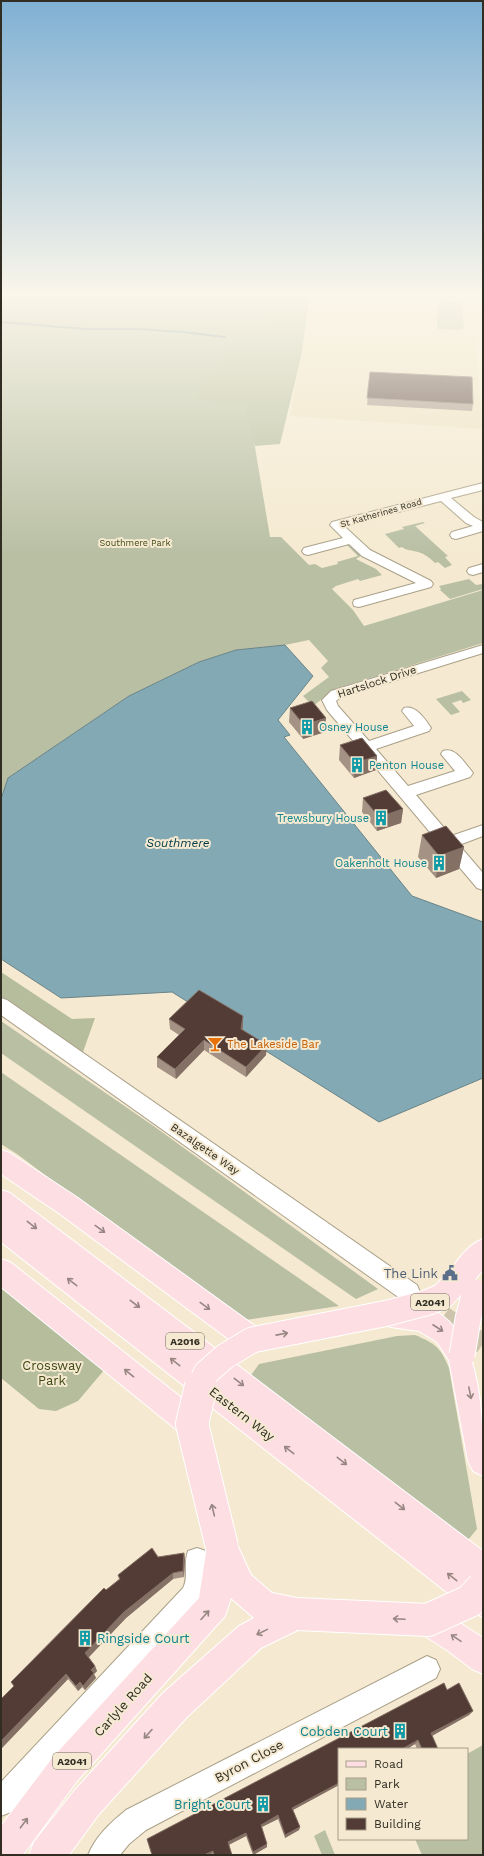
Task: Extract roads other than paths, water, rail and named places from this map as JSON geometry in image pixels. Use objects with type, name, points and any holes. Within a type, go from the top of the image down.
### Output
[{"type":"main road","points":[[1,1161],[69,1206],[252,1340]]},
{"type":"main road","name":"Eastern Way","points":[[1,1201],[483,1570]]},
{"type":"main road","name":"Eastern Way","points":[[1,1227],[483,1601]]},
{"type":"main road","name":"A2041","points":[[388,1313],[429,1302],[442,1296],[483,1251]]},
{"type":"main road","points":[[8,1277],[192,1424]]},
{"type":"main road","points":[[483,1281],[476,1292],[468,1319],[462,1355],[483,1461]]},
{"type":"main road","points":[[462,1355],[447,1333],[424,1319],[388,1313],[252,1340],[224,1357],[206,1373],[198,1392],[192,1424],[209,1554],[240,1586],[264,1607],[297,1614],[428,1620],[470,1601],[483,1587]]},
{"type":"main road","name":"Carlyle Road","points":[[1,1855],[65,1769],[214,1605],[209,1554]]},
{"type":"main road","points":[[47,1855],[87,1802],[175,1705],[250,1637],[297,1614]]},
{"type":"main road","points":[[428,1620],[458,1638],[483,1658]]},
{"type":"street","name":"St Katherines Road","points":[[359,603],[427,584],[366,553],[336,524],[483,486]]},
{"type":"street","points":[[442,496],[470,520],[483,527]]},
{"type":"street","points":[[456,535],[483,527]]},
{"type":"street","points":[[308,551],[351,540]]},
{"type":"street","name":"Hartslock Drive","points":[[483,649],[336,694],[329,700],[332,707],[483,884]]},
{"type":"street","points":[[366,747],[424,728],[409,711]]},
{"type":"street","points":[[405,793],[465,773],[448,754]]},
{"type":"street","points":[[447,843],[483,830]]},
{"type":"street","name":"Bazalgette Way","points":[[1,1005],[409,1292]]},
{"type":"street","points":[[1,1802],[192,1597],[197,1590],[199,1577],[209,1554]]},
{"type":"street","name":"Byron Close","points":[[102,1855],[119,1834],[136,1820],[427,1669]]},
{"type":"water","name":"Southmere","points":[[285,645],[313,676],[278,720],[290,735],[284,737],[412,896],[483,922],[483,1078],[379,1122],[172,992],[61,998],[1,959],[1,799],[8,778],[129,696],[199,662],[236,650]]},
{"type":"tunnel","points":[[419,1299],[483,1344]]},
{"type":"place","name":"Osney House","points":[[307,727]]},
{"type":"place","name":"Penton House","points":[[357,765]]},
{"type":"place","name":"Trewsbury House","points":[[381,818]]},
{"type":"place","name":"Oakenholt House","points":[[439,863]]},
{"type":"place","name":"The Lakeside Bar","points":[[215,1044]]},
{"type":"place","name":"The Link","points":[[450,1273]]},
{"type":"place","name":"Ringside Court","points":[[85,1638]]},
{"type":"place","name":"Cobden Court","points":[[400,1731]]},
{"type":"place","name":"Bright Court","points":[[263,1804]]},
{"type":"park label","name":"Southmere Park","points":[[135,543]]},
{"type":"park label","name":"Crossway Park","points":[[52,1372]]}]
